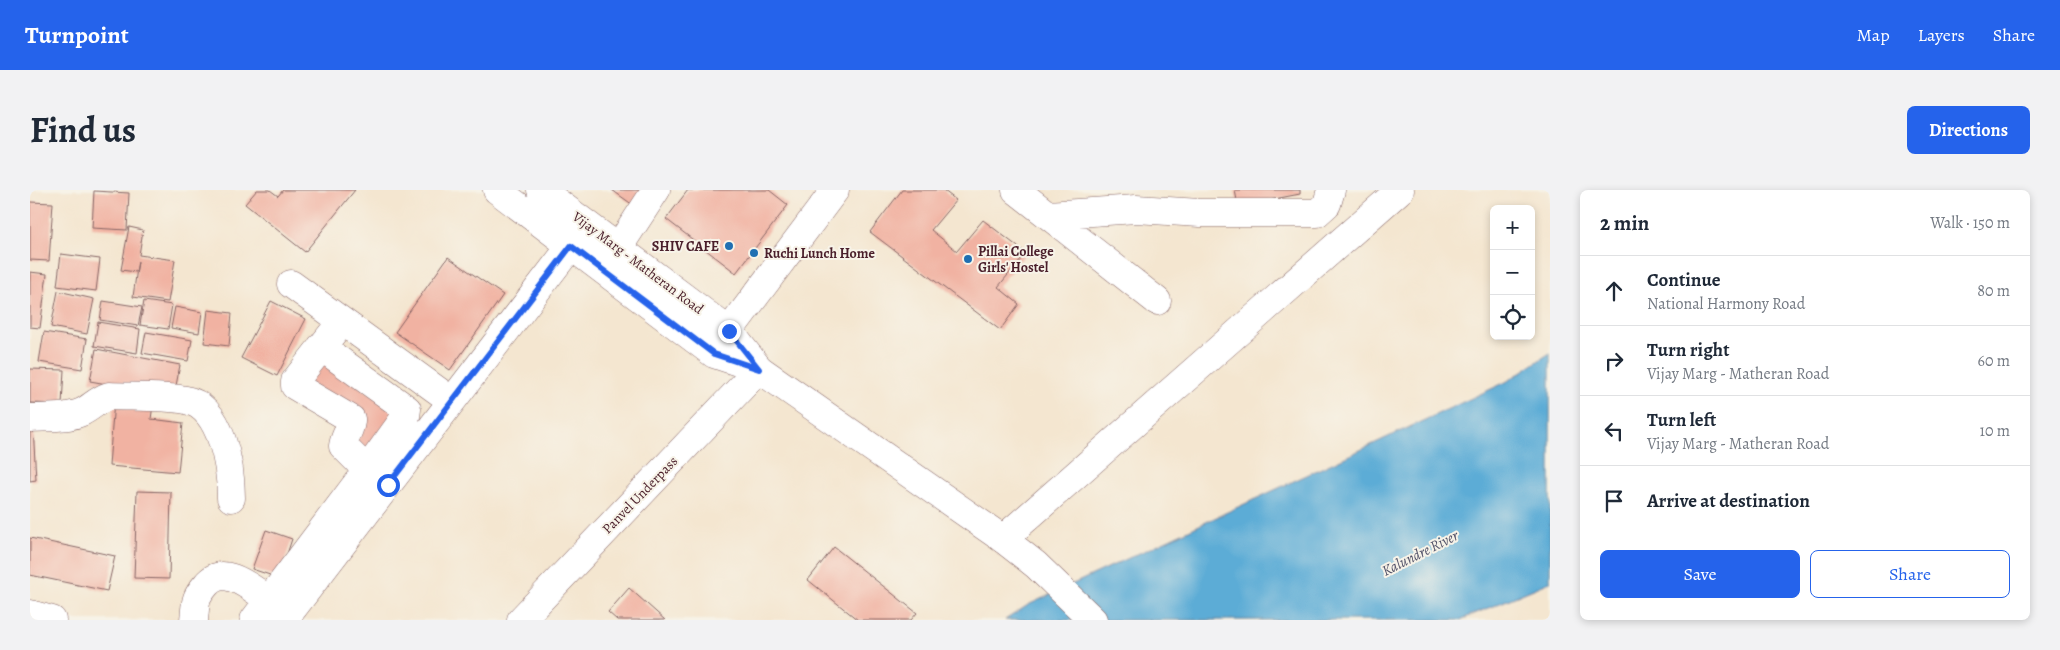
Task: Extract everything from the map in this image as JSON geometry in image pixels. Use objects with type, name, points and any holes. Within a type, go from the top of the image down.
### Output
[{"type":"street","name":"Vijay Marg - Matheran Road","points":[[497,190],[714,354],[759,369]]},
{"type":"street","points":[[618,248],[656,190]]},
{"type":"street","points":[[729,331],[835,190]]},
{"type":"street","points":[[1016,190],[1157,301]]},
{"type":"street","points":[[1048,215],[1136,209],[1200,213],[1317,213],[1327,204],[1331,190]]},
{"type":"street","points":[[1004,539],[1400,190]]},
{"type":"street","name":"Vijay Marg - Matheran Road","points":[[547,192],[729,331],[759,369]]},
{"type":"street","points":[[194,620],[196,596],[212,577],[220,575],[237,579],[269,613],[377,478],[452,401],[571,246]]},
{"type":"street","points":[[292,284],[452,401]]},
{"type":"street","points":[[342,321],[295,381],[295,386],[350,419],[351,424],[344,437],[343,446],[377,478]]},
{"type":"street","points":[[321,347],[407,409],[406,416],[377,478]]},
{"type":"street","points":[[759,369],[1004,539],[1036,565],[1093,620]]},
{"type":"street","name":"Panvel Underpass","points":[[521,620],[759,369]]},
{"type":"street","points":[[30,418],[64,416],[82,411],[97,400],[109,396],[188,400],[206,410],[221,435],[231,476],[231,498]]},
{"type":"street","points":[[30,614],[52,620]]},
{"type":"water","name":"Kalundre River","points":[[1550,353],[1550,582],[1460,620],[1005,620],[1028,605],[1506,382]]},
{"type":"building","points":[[257,190],[270,190],[278,196],[283,190],[355,190],[305,252],[245,204]]},
{"type":"building","points":[[612,190],[644,190],[633,205]]},
{"type":"building","name":"SHIV CAFE","points":[[688,190],[769,190],[788,205],[736,273],[666,219]]},
{"type":"building","points":[[902,190],[943,190],[956,200],[931,230],[957,251],[983,220],[1026,253],[998,287],[1019,304],[1000,330],[870,232]]},
{"type":"building","points":[[1235,190],[1300,190],[1300,194],[1238,206]]},
{"type":"building","points":[[94,191],[129,193],[127,230],[92,228]]},
{"type":"building","points":[[30,202],[53,203],[49,261],[30,260]]},
{"type":"building","points":[[129,227],[143,230],[139,255],[175,260],[168,302],[133,297],[138,261],[136,272],[121,270]]},
{"type":"building","points":[[61,254],[100,259],[96,291],[57,286]]},
{"type":"building","points":[[448,257],[503,295],[450,370],[395,332]]},
{"type":"building","points":[[30,272],[47,274],[40,328],[30,327]]},
{"type":"building","points":[[58,291],[94,299],[87,334],[51,327]]},
{"type":"building","points":[[103,301],[142,307],[138,326],[100,320]]},
{"type":"building","points":[[144,301],[172,305],[168,329],[140,325]]},
{"type":"building","points":[[271,301],[306,319],[277,376],[241,358]]},
{"type":"building","points":[[175,307],[202,312],[199,333],[171,328]]},
{"type":"building","points":[[208,310],[232,313],[229,346],[204,343]]},
{"type":"building","points":[[98,322],[140,329],[137,353],[94,346]]},
{"type":"building","points":[[44,332],[87,339],[82,369],[39,362]]},
{"type":"building","points":[[146,332],[192,340],[188,361],[142,353]]},
{"type":"building","points":[[96,349],[180,365],[174,396],[90,381]]},
{"type":"building","points":[[322,362],[403,414],[372,457],[346,441],[308,384]]},
{"type":"building","points":[[30,369],[64,370],[62,404],[30,403]]},
{"type":"building","points":[[114,401],[153,405],[151,419],[183,423],[178,472],[109,466]]},
{"type":"building","points":[[30,426],[33,426],[36,480],[30,481]]},
{"type":"building","points":[[137,491],[171,492],[169,579],[134,578]]},
{"type":"building","points":[[266,530],[292,539],[279,578],[252,569]]},
{"type":"building","points":[[30,538],[115,556],[107,591],[30,575]]},
{"type":"building","points":[[834,547],[917,613],[911,620],[858,620],[808,580]]},
{"type":"building","points":[[629,588],[665,620],[617,620],[608,612]]},
{"type":"place","name":"SHIV CAFE","points":[[729,246]]},
{"type":"place","name":"Ruchi Lunch Home","points":[[754,253]]},
{"type":"place","name":"Pillai College Girls' Hostel","points":[[968,259]]},
{"type":"route","points":[[388,485],[571,246],[714,354],[759,369],[729,331]]}]
